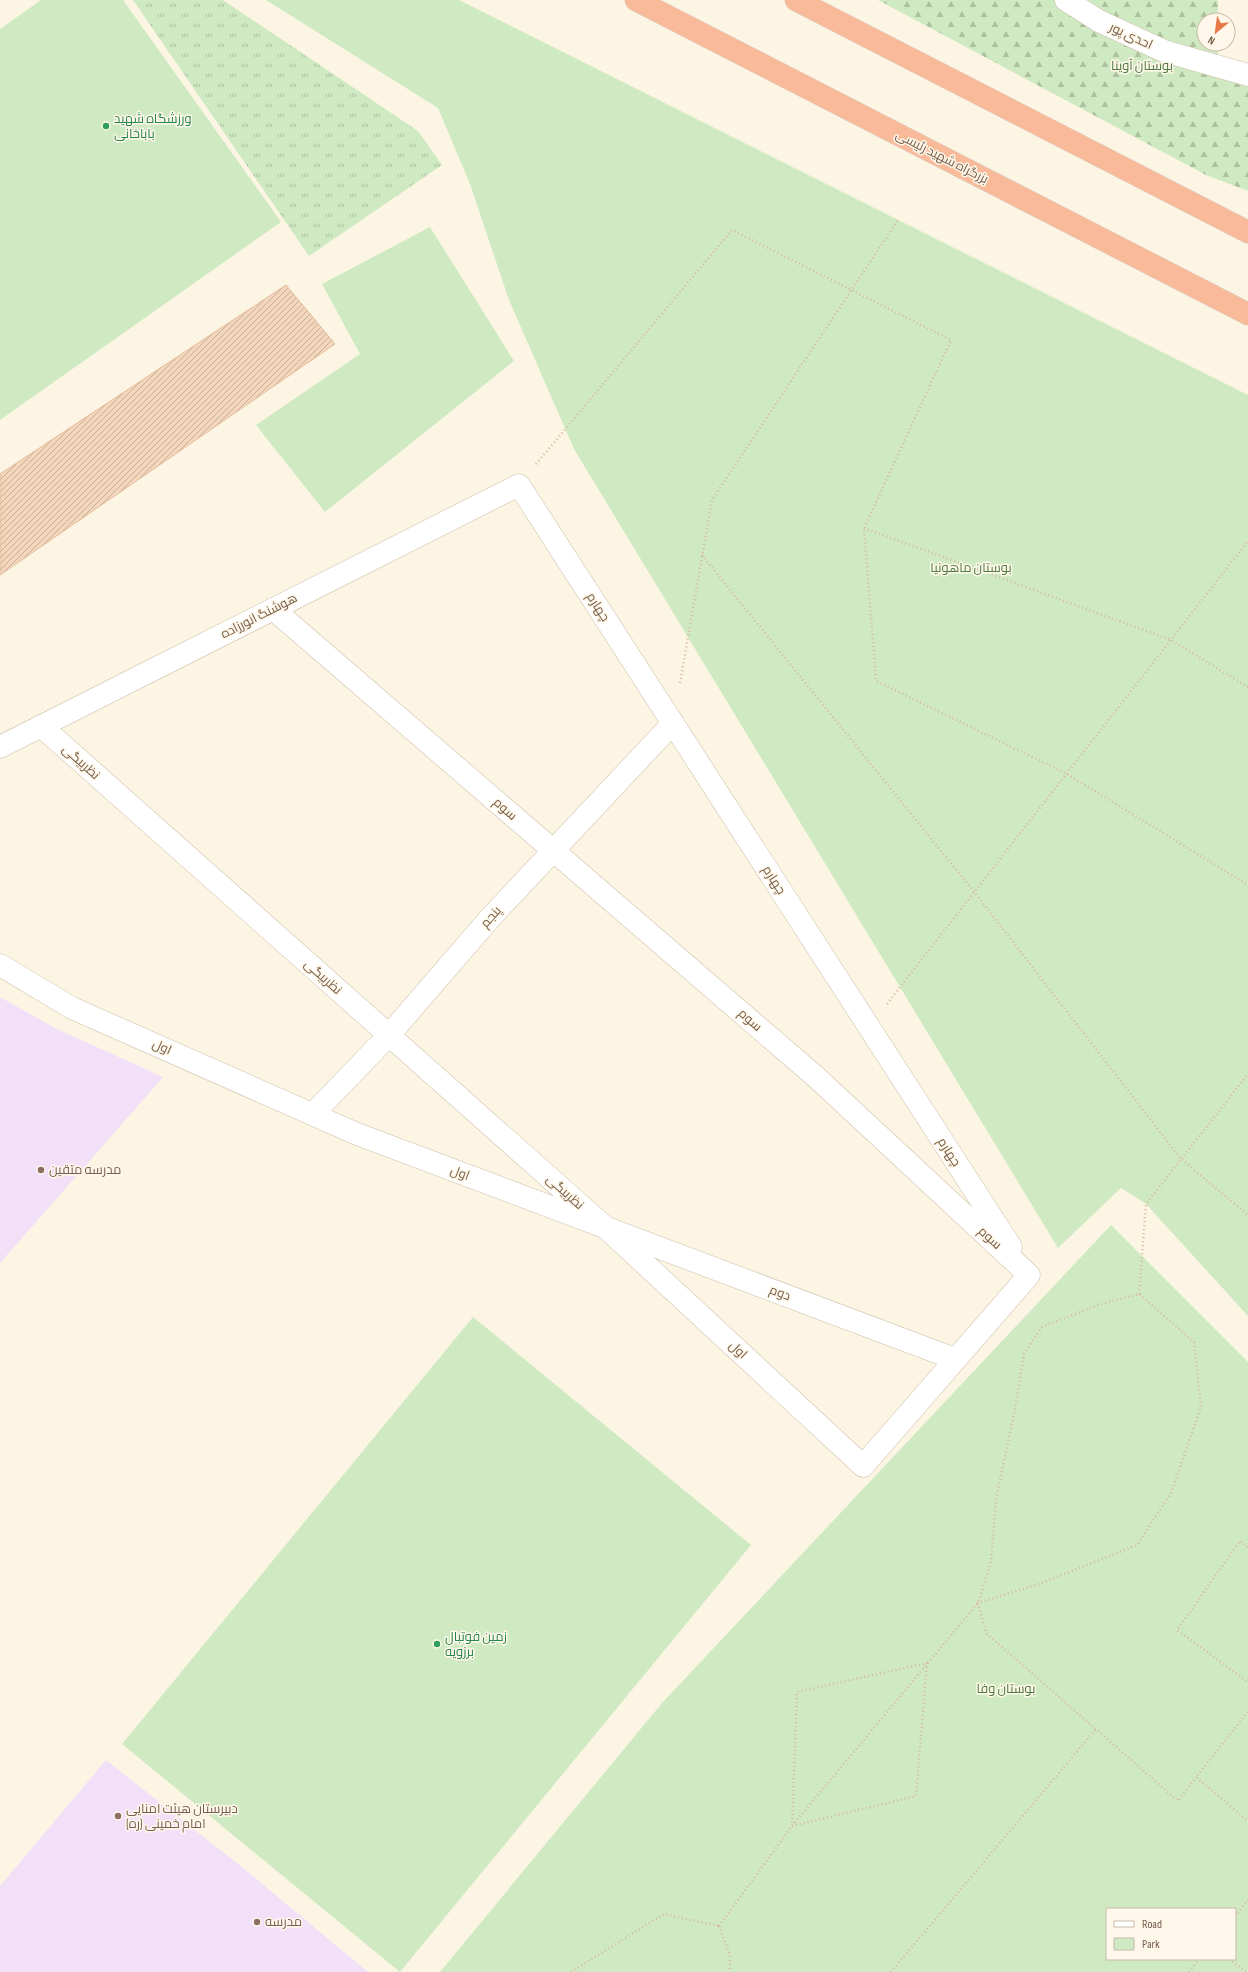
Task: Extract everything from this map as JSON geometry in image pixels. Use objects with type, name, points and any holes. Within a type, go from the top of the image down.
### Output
[{"type":"highway","name":"بزرگراه شهید رئیسی","points":[[636,0],[1248,314]]},
{"type":"highway","points":[[796,0],[1248,232]]},
{"type":"street","name":"احدی پور","points":[[1066,0],[1099,21],[1164,51],[1248,75]]},
{"type":"street","name":"هوشنگ انورزاده","points":[[0,747],[519,485]]},
{"type":"street","name":"چهارم","points":[[519,485],[1028,1275]]},
{"type":"street","name":"سوم","points":[[272,609],[816,1077],[1028,1275]]},
{"type":"street","name":"پنجم","points":[[313,1114],[389,1035],[491,916],[673,724]]},
{"type":"street","name":"نظربیگی","points":[[41,726],[605,1227]]},
{"type":"street","name":"اول","points":[[0,965],[72,1008],[357,1134],[605,1227],[863,1466],[955,1359]]},
{"type":"street","name":"دوم","points":[[605,1227],[955,1359]]},
{"type":"street","points":[[955,1359],[1028,1275]]},
{"type":"path","points":[[673,724],[712,500],[898,220]]},
{"type":"path","points":[[519,485],[732,230],[950,340],[864,528],[876,681],[1067,774],[1248,885]]},
{"type":"path","points":[[864,528],[1171,640],[1248,687]]},
{"type":"path","points":[[868,1026],[901,988],[1248,541]]},
{"type":"path","points":[[702,555],[975,893],[1181,1159],[1248,1215]]},
{"type":"path","points":[[1139,1294],[1146,1204],[1248,1074]]},
{"type":"path","points":[[719,1926],[792,1826],[978,1603],[991,1562],[996,1499],[1014,1414],[1024,1354],[1042,1327],[1098,1305],[1139,1294]]},
{"type":"path","points":[[978,1603],[1039,1584],[1137,1545],[1171,1493],[1201,1407],[1194,1342],[1139,1294]]},
{"type":"path","points":[[1248,1547],[1240,1541],[1177,1630],[1248,1682]]},
{"type":"path","points":[[978,1603],[986,1633],[1178,1801],[1248,1712]]},
{"type":"path","points":[[792,1826],[796,1692],[927,1663]]},
{"type":"path","points":[[792,1826],[916,1796],[927,1663]]},
{"type":"path","points":[[891,1972],[1096,1729]]},
{"type":"path","points":[[1196,1777],[1248,1821]]},
{"type":"path","points":[[1236,1915],[1248,1900]]},
{"type":"path","points":[[570,1972],[664,1914],[719,1926]]},
{"type":"path","points":[[719,1926],[730,1955],[730,1972]]},
{"type":"path","points":[[1189,1972],[1198,1960]]},
{"type":"path","points":[[1230,1960],[1246,1972]]},
{"type":"shaded area","name":"مدرسه متقین","points":[[0,997],[55,1028],[163,1077],[0,1263]]},
{"type":"shaded area","name":"دبیرستان هیئت امنایی امام خمینی (ره)","points":[[106,1760],[248,1872],[368,1972],[0,1972],[0,1886]]},
{"type":"green space","name":"ورزشگاه شهید باباخانی","points":[[41,0],[123,0],[281,222],[0,420],[0,29]]},
{"type":"green space","points":[[133,0],[223,0],[418,131],[442,165],[309,256]]},
{"type":"green space","name":"بوستان ماهونیا","points":[[266,0],[459,0],[1248,395],[1248,1316],[1146,1204],[1121,1188],[1058,1248],[574,449],[509,300],[470,184],[438,108]]},
{"type":"green space","name":"بوستان آوینا","points":[[878,0],[1218,0],[1218,12],[1196,12],[1196,52],[1218,52],[1219,78],[1248,86],[1248,191],[1206,175]]},
{"type":"green space","points":[[430,227],[514,361],[325,512],[256,425],[360,354],[322,284]]},
{"type":"green space","name":"بوستان وفا","points":[[1111,1225],[1248,1362],[1248,1972],[440,1972],[662,1703]]},
{"type":"green space","name":"زمین فوتبال برزویه","points":[[473,1317],[751,1545],[400,1972],[122,1744]]},
{"type":"building","points":[[286,285],[335,344],[0,575],[0,474]]},
{"type":"place","name":"ورزشگاه شهید باباخانی","points":[[106,126]]},
{"type":"place","name":"مدرسه متقین","points":[[41,1170]]},
{"type":"place","name":"زمین فوتبال برزویه","points":[[437,1644]]},
{"type":"place","name":"دبیرستان هیئت امنایی امام خمینی (ره)","points":[[118,1816]]},
{"type":"place","name":"مدرسه","points":[[257,1922]]}]
